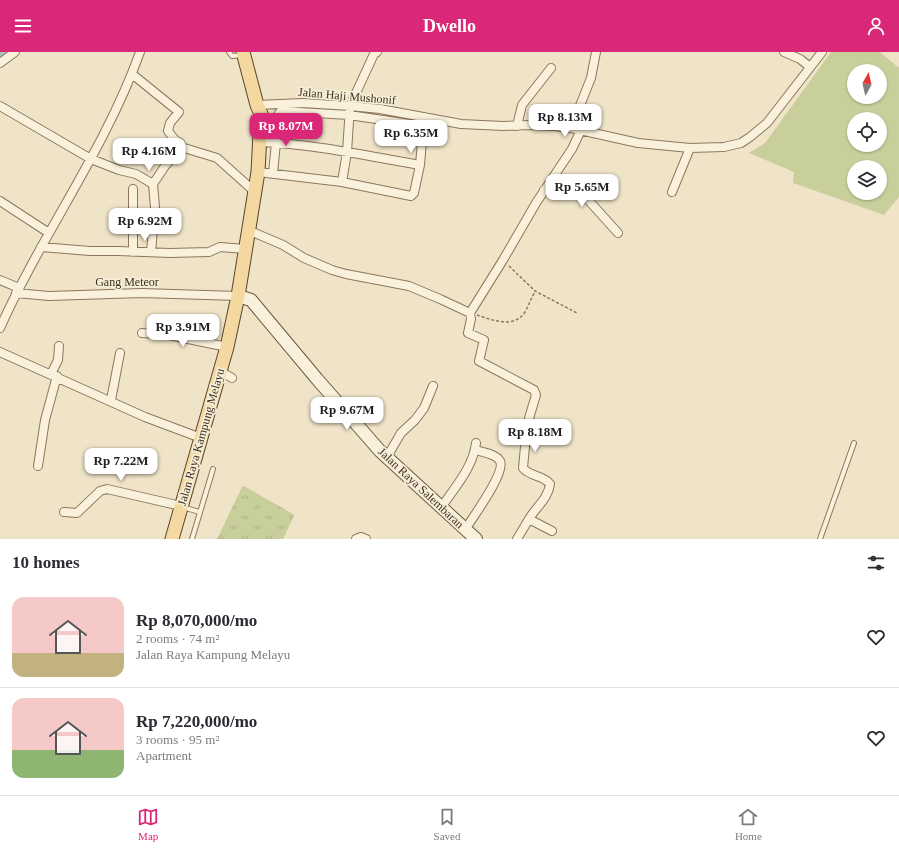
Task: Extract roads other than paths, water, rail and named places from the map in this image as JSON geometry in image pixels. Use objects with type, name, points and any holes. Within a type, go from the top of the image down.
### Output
[{"type":"main road","name":"Jalan Raya Kampung Melayu","points":[[172,539],[227,347],[238,296],[258,172],[261,114],[257,105],[243,54]]},
{"type":"main road","name":"Jalan Raya Salembaran","points":[[238,296],[251,300],[317,379],[387,457],[440,508],[476,539]]},
{"type":"street","points":[[0,63],[15,52]]},
{"type":"street","points":[[0,328],[17,291],[41,246],[92,159],[132,74],[140,52]]},
{"type":"street","points":[[342,182],[348,152],[350,106],[374,54],[377,52]]},
{"type":"street","points":[[571,128],[591,78],[596,52]]},
{"type":"street","points":[[784,52],[800,59],[810,68]]},
{"type":"street","name":"Jalan Haji Mushonif","points":[[257,105],[303,102],[350,106],[380,109],[461,124],[503,126],[536,125],[571,128],[638,143],[690,148],[724,147],[741,143],[767,123],[822,52]]},
{"type":"street","points":[[517,126],[522,105],[551,68]]},
{"type":"street","points":[[132,74],[179,112],[170,124],[168,131],[175,140],[180,143],[181,146],[217,158],[255,192]]},
{"type":"street","points":[[0,106],[92,159],[119,170],[136,174],[154,184]]},
{"type":"street","points":[[273,173],[279,113],[281,111],[349,115],[423,126]]},
{"type":"street","points":[[258,172],[342,182],[411,196],[414,194],[420,165],[424,117]]},
{"type":"street","points":[[517,539],[548,492],[550,484],[545,479],[526,472],[523,468],[527,425],[536,395],[534,390],[479,362],[484,340],[468,333],[471,319],[470,313],[544,190],[572,149],[581,130]]},
{"type":"street","points":[[260,142],[276,142],[348,152],[420,165]]},
{"type":"street","points":[[151,252],[155,207],[154,184],[165,166],[181,146]]},
{"type":"street","points":[[672,192],[690,148]]},
{"type":"street","points":[[133,190],[133,252]]},
{"type":"street","points":[[544,190],[575,190],[581,192],[618,233]]},
{"type":"street","points":[[0,202],[49,233]]},
{"type":"street","points":[[248,230],[283,245],[304,258],[332,270],[409,286],[470,313]]},
{"type":"street","points":[[41,246],[90,251],[170,253],[209,252],[220,247],[246,249]]},
{"type":"street","name":"Gang Meteor","points":[[0,280],[17,291],[49,296],[142,293],[238,296]]},
{"type":"street","points":[[142,333],[169,335],[227,347]]},
{"type":"street","points":[[38,466],[45,420],[58,360],[59,346]]},
{"type":"street","points":[[0,352],[145,416],[201,438]]},
{"type":"street","points":[[111,400],[120,353]]},
{"type":"street","points":[[220,371],[232,378]]},
{"type":"street","points":[[387,457],[397,438],[415,420],[424,408],[433,386]]},
{"type":"street","points":[[440,508],[468,468],[476,447],[500,460],[501,465],[493,487],[465,530]]},
{"type":"street","points":[[64,512],[76,513],[100,492],[107,489],[181,506]]},
{"type":"street","points":[[529,519],[552,531]]},
{"type":"street","points":[[356,539],[361,537],[366,539]]},
{"type":"lane","points":[[229,52],[232,56],[243,54]]},
{"type":"lane","points":[[820,539],[854,443]]},
{"type":"lane","points":[[192,539],[212,469]]},
{"type":"lane","points":[[181,506],[199,512]]},
{"type":"waterway","points":[[0,58],[8,52]]}]
